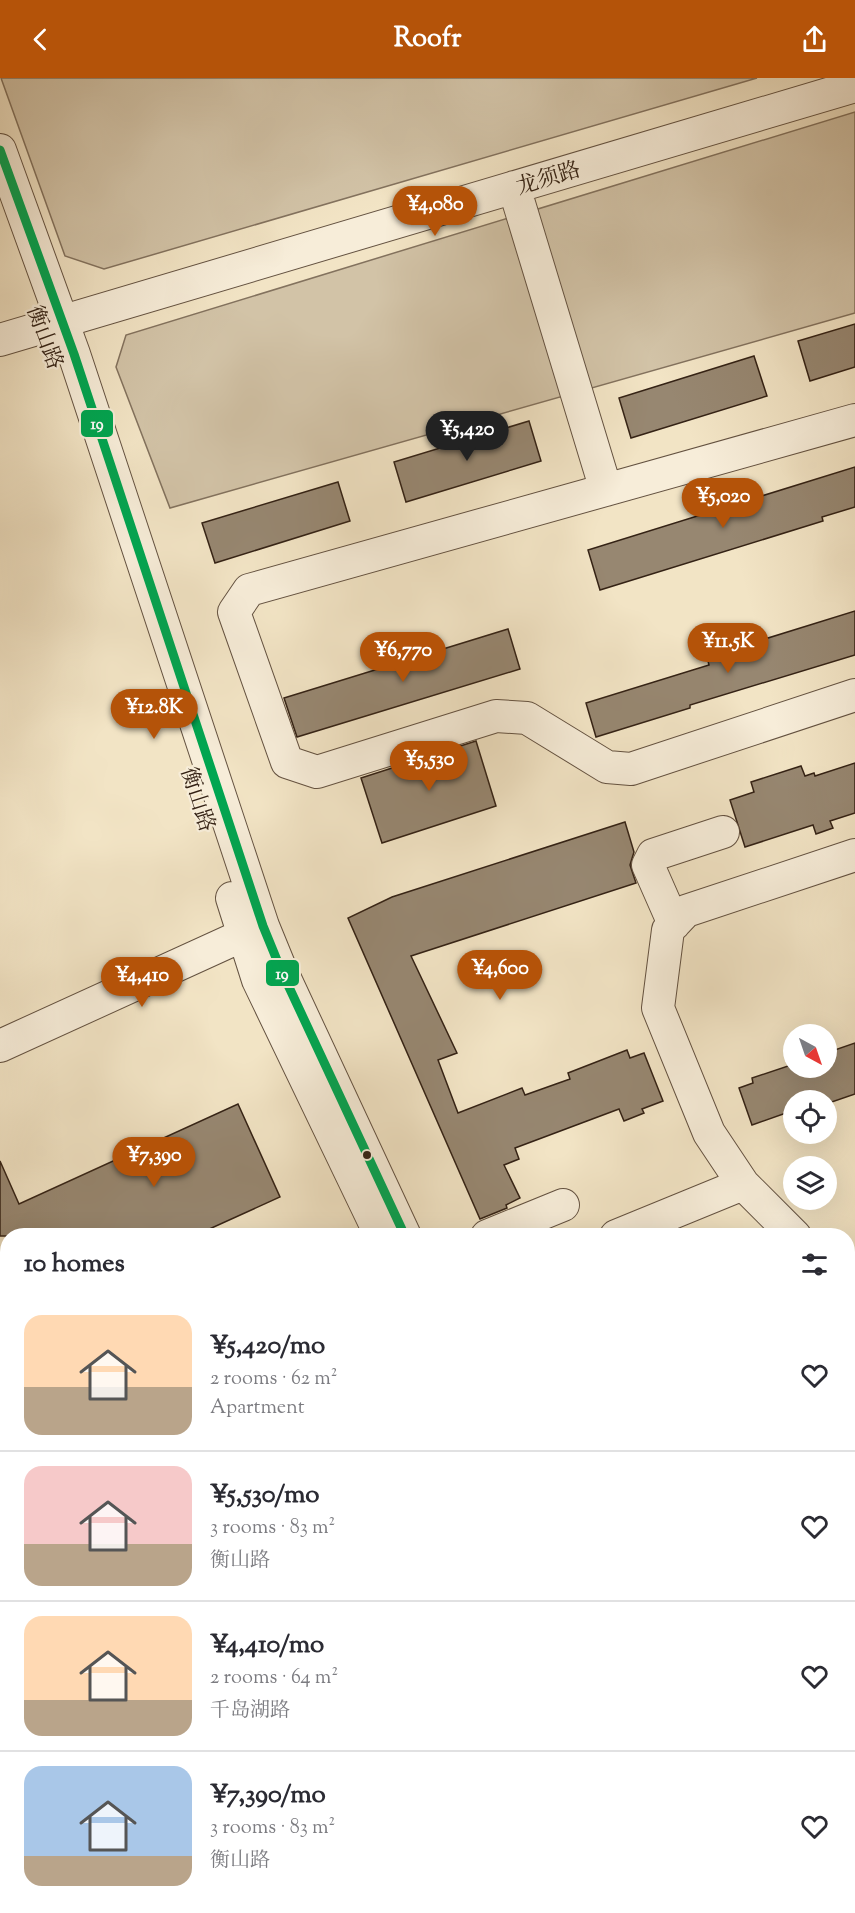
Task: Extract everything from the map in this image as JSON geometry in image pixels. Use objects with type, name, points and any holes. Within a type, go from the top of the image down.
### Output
[{"type":"street","name":"龙须路","points":[[0,340],[855,86]]},
{"type":"street","name":"衡山路","points":[[0,150],[53,325],[58,369],[253,930],[258,980],[377,1228]]},
{"type":"street","points":[[514,187],[606,490]]},
{"type":"street","name":"衡山路","points":[[0,213],[53,325]]},
{"type":"street","points":[[855,420],[249,591],[234,612],[287,762],[317,772],[496,716],[526,718],[607,767],[631,770],[855,695]]},
{"type":"street","points":[[674,924],[648,865],[653,855],[723,832]]},
{"type":"street","points":[[787,1228],[743,1184],[709,1133],[658,1008],[668,930],[686,911],[855,855]]},
{"type":"street","points":[[0,1046],[253,930]]},
{"type":"street","name":"衡山路","points":[[253,930],[282,970],[401,1228]]},
{"type":"street","points":[[636,1228],[743,1184]]},
{"type":"street","points":[[507,1228],[563,1205]]},
{"type":"shaded area","points":[[1,78],[757,78],[104,269],[65,256]]},
{"type":"shaded area","points":[[855,112],[855,313],[170,508],[116,367],[126,335]]},
{"type":"building","points":[[855,324],[855,367],[810,381],[798,341]]},
{"type":"building","points":[[754,356],[767,396],[631,438],[619,398]]},
{"type":"building","points":[[529,421],[541,461],[406,502],[394,462]]},
{"type":"building","points":[[855,467],[855,507],[822,517],[823,521],[600,590],[588,550]]},
{"type":"building","points":[[338,482],[350,521],[215,563],[202,523]]},
{"type":"building","points":[[855,611],[855,655],[690,705],[690,708],[596,737],[586,703],[709,665],[707,657]]},
{"type":"building","points":[[508,629],[520,669],[297,737],[284,698]]},
{"type":"building","points":[[476,741],[496,806],[382,843],[361,778]]},
{"type":"building","points":[[855,763],[855,813],[830,821],[833,828],[816,834],[813,825],[745,847],[730,800],[754,792],[751,782],[801,766],[805,776],[814,773],[815,776]]},
{"type":"building","points":[[625,822],[634,852],[630,865],[636,883],[411,956],[457,1053],[438,1060],[458,1113],[522,1088],[525,1095],[570,1079],[568,1073],[627,1050],[630,1058],[644,1053],[663,1101],[642,1109],[644,1113],[624,1121],[619,1109],[515,1148],[519,1159],[504,1165],[520,1198],[506,1205],[507,1208],[480,1219],[348,918],[392,897]]},
{"type":"building","points":[[855,1043],[855,1094],[837,1100],[837,1090],[783,1090],[783,1114],[752,1125],[739,1088],[753,1083],[752,1078],[783,1068],[783,1078],[837,1078],[837,1049]]},
{"type":"building","points":[[238,1104],[280,1197],[212,1228],[0,1228],[0,1161],[19,1204]]},
{"type":"transit line","name":"19","points":[[0,150],[74,354],[263,926],[281,970],[401,1228]]}]
